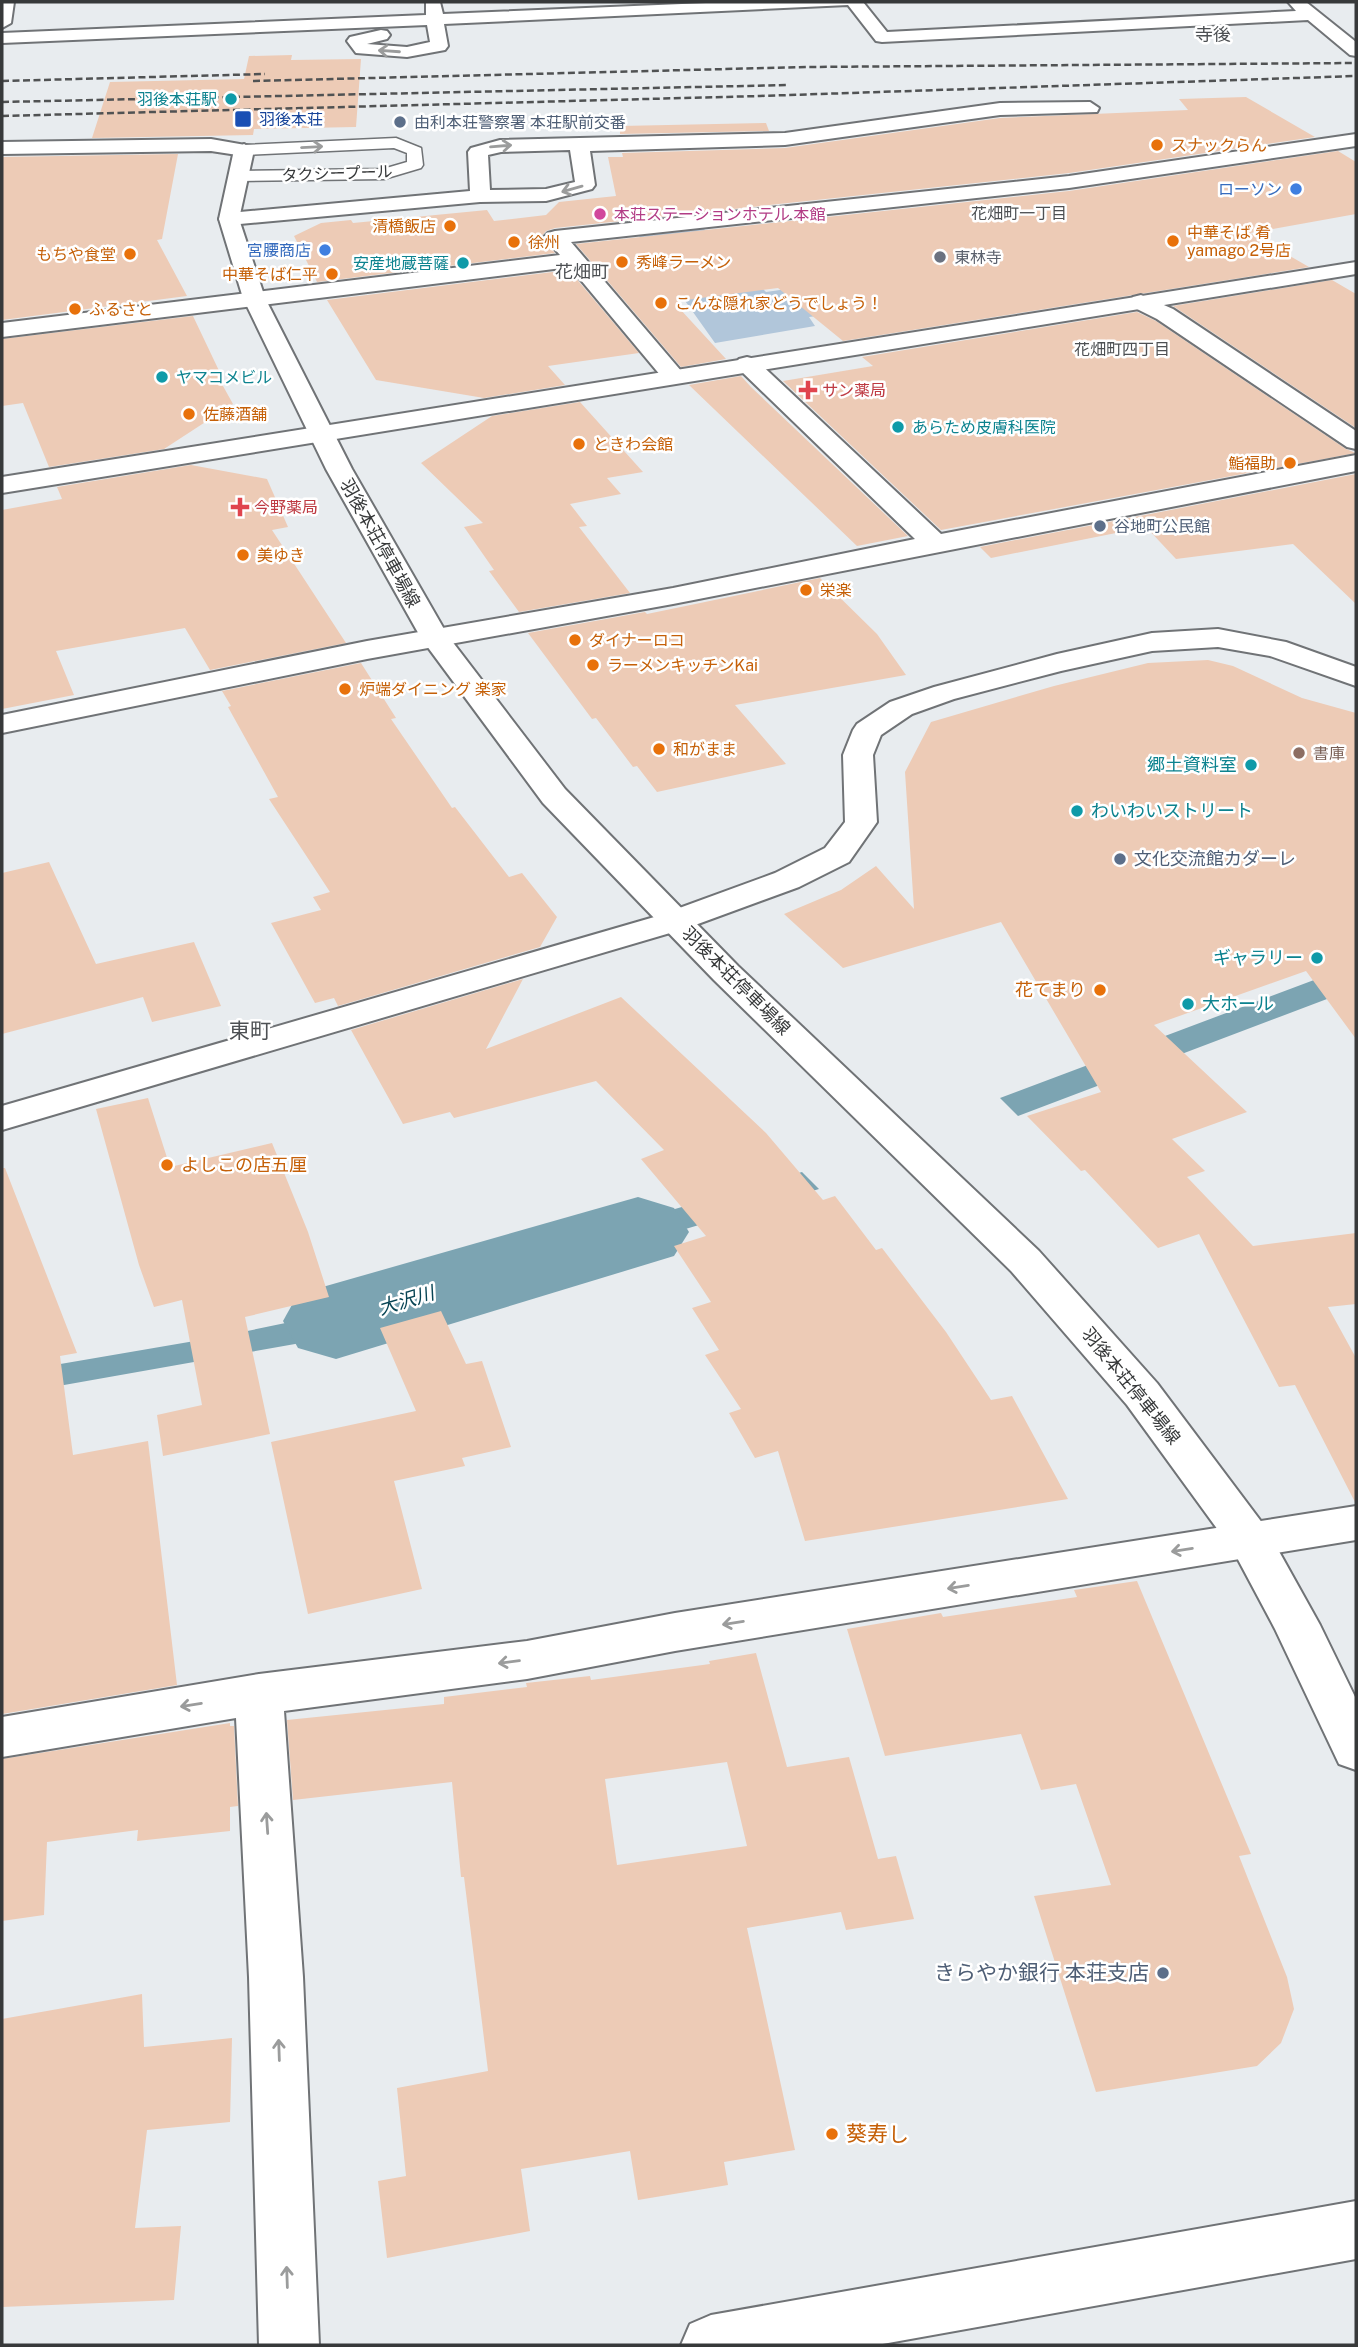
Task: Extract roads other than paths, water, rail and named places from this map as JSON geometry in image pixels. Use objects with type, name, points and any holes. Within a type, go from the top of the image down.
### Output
[{"type":"street","points":[[2,23],[6,2]]},
{"type":"street","points":[[432,2],[437,25]]},
{"type":"street","points":[[2,38],[437,25],[841,2]]},
{"type":"street","points":[[854,2],[882,37],[1313,15]]},
{"type":"street","points":[[1296,2],[1356,51]]},
{"type":"street","points":[[480,196],[478,152],[500,146],[785,139],[1000,109],[1090,108]]},
{"type":"street","points":[[555,237],[1055,183],[1356,140]]},
{"type":"street","points":[[2,148],[211,145],[244,150]]},
{"type":"street","points":[[229,219],[480,196],[520,197],[555,193],[584,185],[579,146]]},
{"type":"street","name":"羽後本荘停車場線","points":[[244,150],[229,219],[254,298],[339,469],[435,638],[554,796],[675,921],[1025,1261],[1142,1394],[1250,1540],[1297,1625],[1356,1749]]},
{"type":"street","points":[[520,197],[674,377]]},
{"type":"street","points":[[2,331],[574,260]]},
{"type":"street","points":[[2,485],[1356,268]]},
{"type":"street","points":[[1141,302],[1165,314],[1356,442]]},
{"type":"street","points":[[747,364],[935,543]]},
{"type":"street","points":[[2,724],[435,638],[673,596],[1356,463]]},
{"type":"street","points":[[2,1118],[675,921],[787,880],[837,855],[861,822],[858,755],[868,730],[901,708],[944,693],[1057,663],[1152,642],[1218,638],[1276,648],[1356,677]]},
{"type":"street","points":[[2,1737],[258,1694],[527,1660],[675,1632],[1356,1523]]},
{"type":"street","points":[[258,1694],[276,1977],[289,2345]]},
{"type":"street","points":[[711,2345],[1356,2230]]},
{"type":"lane","name":"タクシープール","points":[[239,176],[384,174],[415,165],[416,158],[415,151],[396,142],[244,150]]},
{"type":"water","points":[[1338,971],[1356,988],[1018,1116],[1000,1098]]},
{"type":"water","points":[[802,1172],[819,1189],[512,1281],[500,1260]]},
{"type":"water","points":[[462,1274],[474,1293],[312,1341],[2,1396],[2,1374],[218,1337],[329,1314]]},
{"type":"waterway","name":"大沢川","points":[[336,1321],[638,1232]]},
{"type":"railway","points":[[253,81],[806,67],[1356,63]]},
{"type":"railway","points":[[2,81],[265,74]]},
{"type":"railway","points":[[2,116],[760,96],[1356,76]]},
{"type":"railway","points":[[2,102],[789,85]]},
{"type":"place","name":"羽後本荘駅","points":[[231,99]]},
{"type":"place","name":"羽後本荘","points":[[243,119]]},
{"type":"place","name":"由利本荘警察署 本荘駅前交番","points":[[400,122]]},
{"type":"place","name":"スナックらん","points":[[1157,145]]},
{"type":"place","name":"ローソン","points":[[1296,189]]},
{"type":"place","name":"本荘ステーションホテル 本館","points":[[600,214]]},
{"type":"place","name":"清橋飯店","points":[[450,226]]},
{"type":"place","name":"中華そば 肴 yamago 2号店","points":[[1173,241]]},
{"type":"place","name":"徐州","points":[[514,242]]},
{"type":"place","name":"宮腰商店","points":[[325,250]]},
{"type":"place","name":"もちや食堂","points":[[130,254]]},
{"type":"place","name":"東林寺","points":[[940,257]]},
{"type":"place","name":"秀峰ラーメン","points":[[622,262]]},
{"type":"place","name":"安産地蔵菩薩","points":[[463,263]]},
{"type":"place","name":"中華そば仁平","points":[[332,274]]},
{"type":"place","name":"こんな隠れ家どうでしょう！","points":[[661,303]]},
{"type":"place","name":"ふるさと","points":[[75,309]]},
{"type":"place","name":"ヤマコメビル","points":[[162,377]]},
{"type":"place","name":"サン薬局","points":[[808,390]]},
{"type":"place","name":"佐藤酒舗","points":[[189,414]]},
{"type":"place","name":"あらため皮膚科医院","points":[[898,427]]},
{"type":"place","name":"ときわ会館","points":[[579,444]]},
{"type":"place","name":"鮨福助","points":[[1290,463]]},
{"type":"place","name":"今野薬局","points":[[240,507]]},
{"type":"place","name":"谷地町公民館","points":[[1100,526]]},
{"type":"place","name":"美ゆき","points":[[243,555]]},
{"type":"place","name":"栄楽","points":[[806,590]]},
{"type":"place","name":"ダイナーロコ","points":[[575,640]]},
{"type":"place","name":"ラーメンキッチンKai","points":[[593,665]]},
{"type":"place","name":"炉端ダイニング 楽家","points":[[345,689]]},
{"type":"place","name":"和がまま","points":[[659,749]]},
{"type":"place","name":"書庫","points":[[1299,753]]},
{"type":"place","name":"郷土資料室","points":[[1251,765]]},
{"type":"place","name":"わいわいストリート","points":[[1077,811]]},
{"type":"place","name":"文化交流館カダーレ","points":[[1120,859]]},
{"type":"place","name":"ギャラリー","points":[[1317,958]]},
{"type":"place","name":"花てまり","points":[[1100,990]]},
{"type":"place","name":"大ホール","points":[[1188,1004]]},
{"type":"place","name":"よしこの店五厘","points":[[167,1165]]},
{"type":"place","name":"きらやか銀行 本荘支店","points":[[1163,1973]]},
{"type":"place","name":"葵寿し","points":[[832,2134]]},
{"type":"district","name":"寺後","points":[[1213,35]]},
{"type":"district","name":"花畑町一丁目","points":[[1019,213]]},
{"type":"district","name":"花畑町","points":[[582,272]]},
{"type":"district","name":"花畑町四丁目","points":[[1122,349]]},
{"type":"district","name":"東町","points":[[250,1031]]}]
